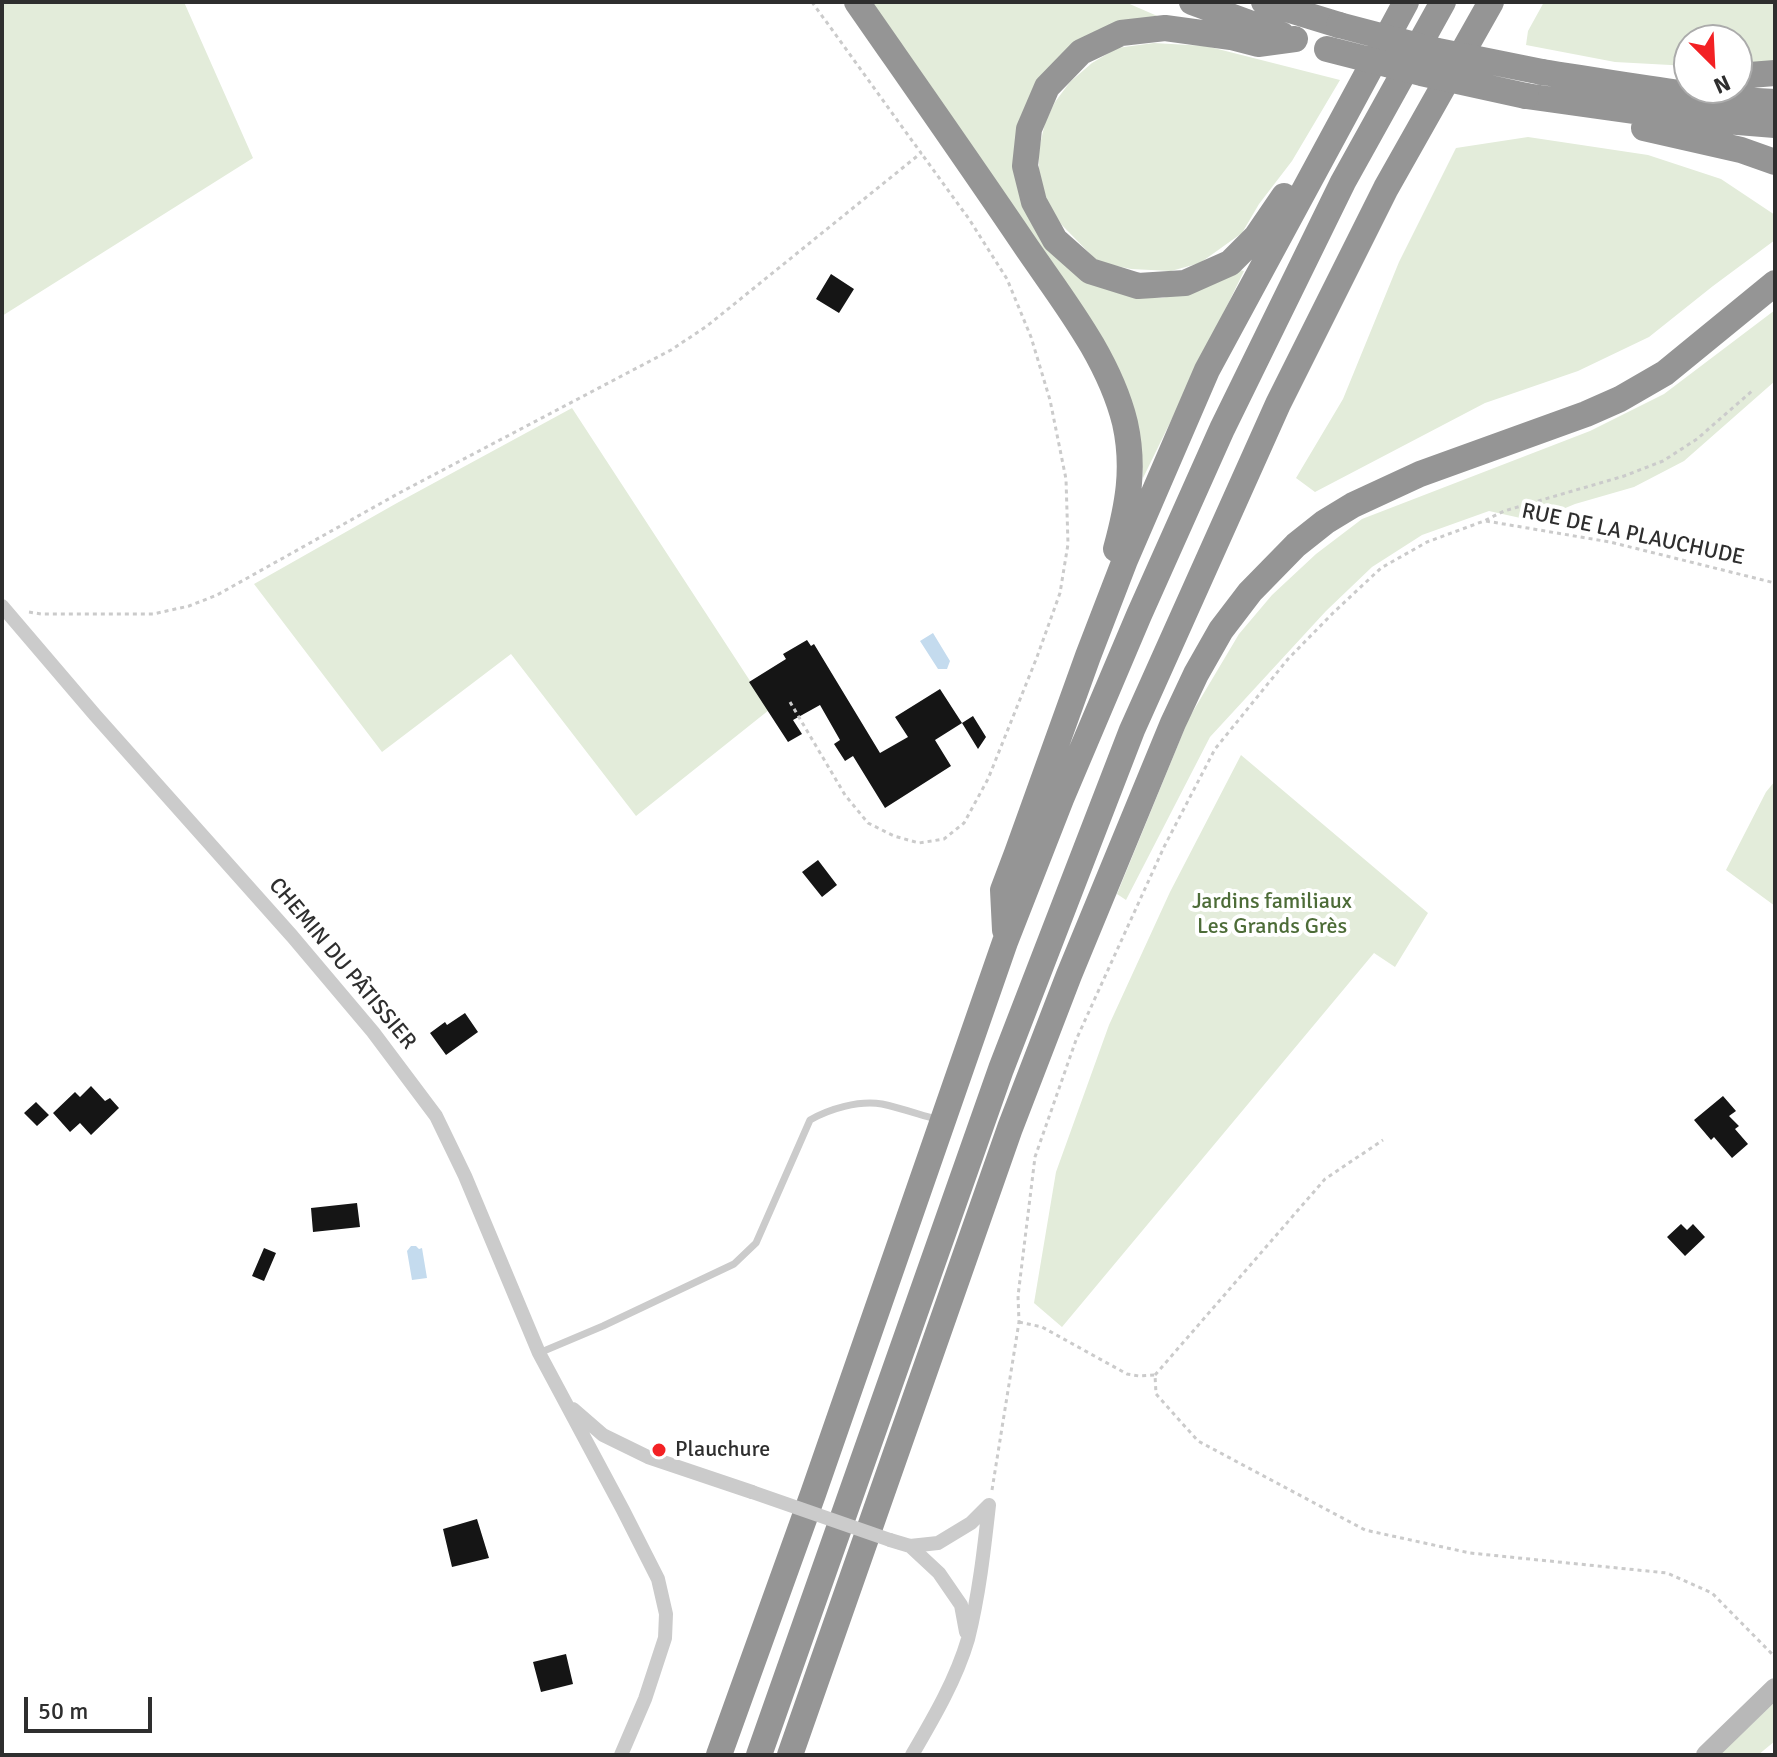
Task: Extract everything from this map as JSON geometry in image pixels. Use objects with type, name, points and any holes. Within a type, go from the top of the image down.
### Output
[{"type":"highway","points":[[857,2],[1080,326],[1116,396],[1129,444],[1131,475],[1119,537],[1092,621],[1088,656]]},
{"type":"highway","points":[[1192,2],[1327,49],[1526,96],[1676,117],[1775,125]]},
{"type":"highway","points":[[1264,2],[1438,51],[1542,72],[1653,90],[1775,102]]},
{"type":"highway","points":[[1005,942],[1003,890],[1125,560],[1207,370],[1406,2]]},
{"type":"highway","points":[[719,1755],[1005,942],[1079,757],[1222,429],[1343,182],[1443,2]]},
{"type":"highway","points":[[759,1755],[1001,1069],[1132,730],[1278,404],[1386,188],[1491,2]]},
{"type":"highway","points":[[1295,39],[1258,44],[1165,28],[1121,33],[1081,52],[1047,87],[1029,129],[1025,166],[1034,202],[1055,240],[1090,271],[1138,286],[1185,283],[1230,263],[1256,237],[1310,154],[1333,135]]},
{"type":"highway","points":[[1753,75],[1775,73]]},
{"type":"highway","points":[[1653,90],[1673,81]]},
{"type":"highway","points":[[1580,105],[1591,118],[1741,150],[1775,162]]},
{"type":"highway","points":[[790,1755],[1010,1128],[1173,723],[1221,630],[1250,592],[1296,545],[1325,522],[1353,505],[1420,474],[1620,399],[1665,373],[1775,283]]},
{"type":"street","name":"CHEMIN DU PÂTISSIER","points":[[2,607],[292,936],[373,1032],[436,1116],[465,1176],[539,1353],[658,1579],[666,1614],[665,1638],[645,1699],[621,1755]]},
{"type":"street","points":[[566,1402],[603,1435],[648,1457],[910,1546],[938,1543],[971,1523],[989,1505]]},
{"type":"street","points":[[912,1755],[949,1686],[967,1640],[981,1574],[989,1505]]},
{"type":"street","points":[[910,1546],[939,1573],[961,1605],[967,1640]]},
{"type":"street","points":[[1706,1755],[1775,1688]]},
{"type":"lane","points":[[539,1353],[734,1264],[756,1243],[810,1120],[824,1111],[879,1104],[942,1121]]},
{"type":"path","points":[[790,702],[845,795],[868,823],[894,836],[919,843],[944,839],[964,823],[988,779],[1060,593],[1068,544],[1066,479],[1050,400],[1031,337],[1007,279],[969,219],[812,2]]},
{"type":"path","points":[[2,607],[41,614],[153,614],[189,606],[217,595],[401,492],[671,350],[707,326],[921,153]]},
{"type":"path","points":[[989,1505],[1019,1322],[1018,1296],[1035,1157],[1076,1040],[1164,847],[1215,749],[1288,659],[1381,568],[1427,542],[1504,511],[1624,476],[1663,461],[1697,439],[1752,391]]},
{"type":"path","name":"RUE DE LA PLAUCHUDE","points":[[1484,521],[1610,542],[1775,583]]},
{"type":"path","points":[[1383,1140],[1325,1179],[1155,1375],[1156,1394],[1198,1441],[1365,1530],[1470,1553],[1667,1573],[1712,1593],[1775,1657]]},
{"type":"path","points":[[1019,1322],[1042,1327],[1127,1374],[1155,1375]]},
{"type":"green space","points":[[2,2],[184,2],[253,158],[2,316]]},
{"type":"green space","points":[[867,2],[1125,2],[1162,18],[1052,65],[1024,209],[1134,296],[1162,298],[1190,292],[1235,269],[1244,271],[1143,478],[1140,438]]},
{"type":"green space","points":[[1544,2],[1775,2],[1775,64],[1753,65],[1753,24],[1673,24],[1673,65],[1615,62],[1526,45],[1528,31]]},
{"type":"green space","points":[[1154,43],[1206,46],[1340,80],[1292,161],[1259,204],[1242,233],[1200,263],[1171,271],[1131,269],[1098,262],[1060,223],[1039,179],[1039,149],[1045,123],[1070,82],[1092,63],[1117,48]]},
{"type":"green space","points":[[1528,137],[1648,155],[1721,179],[1775,215],[1775,240],[1649,337],[1578,371],[1485,403],[1315,492],[1296,478],[1343,399],[1399,262],[1456,148]]},
{"type":"green space","points":[[1775,310],[1775,381],[1684,461],[1634,487],[1575,504],[1534,521],[1489,511],[1422,535],[1372,567],[1326,611],[1210,737],[1126,900],[1117,894],[1189,718],[1239,634],[1272,595],[1316,554],[1362,519],[1590,431],[1664,394]]},
{"type":"green space","points":[[572,408],[769,710],[636,816],[511,654],[382,752],[254,584]]},
{"type":"green space","name":"Jardins familiaux Les Grands Grès","points":[[1241,755],[1428,913],[1395,967],[1374,953],[1062,1327],[1034,1303],[1056,1172],[1109,1025],[1170,892]]},
{"type":"green space","points":[[1775,781],[1775,906],[1726,870],[1766,792]]},
{"type":"green space","points":[[1775,1702],[1775,1741],[1758,1755],[1719,1755]]},
{"type":"water","points":[[933,633],[950,661],[947,669],[938,669],[920,641]]},
{"type":"water","points":[[411,1246],[422,1248],[427,1278],[412,1280],[407,1251]]},
{"type":"building","points":[[831,274],[854,289],[839,313],[816,299]]},
{"type":"building","points":[[807,640],[811,646],[814,644],[880,753],[908,737],[895,717],[940,689],[962,723],[935,740],[951,766],[885,808],[853,756],[845,761],[834,744],[840,740],[820,705],[793,720],[802,734],[788,742],[749,682],[786,659],[783,654]]},
{"type":"building","points":[[973,716],[986,737],[978,749],[962,723]]},
{"type":"building","points":[[818,860],[837,885],[822,897],[802,872]]},
{"type":"building","points":[[465,1013],[478,1032],[446,1055],[430,1033]]},
{"type":"building","points":[[91,1086],[105,1101],[110,1098],[119,1108],[91,1135],[80,1123],[70,1132],[53,1113],[75,1092],[80,1097]]},
{"type":"building","points":[[1723,1096],[1736,1111],[1729,1116],[1739,1126],[1735,1129],[1748,1144],[1732,1158],[1694,1120]]},
{"type":"building","points":[[36,1102],[49,1115],[37,1126],[24,1113]]},
{"type":"building","points":[[357,1203],[360,1227],[313,1232],[311,1208]]},
{"type":"building","points":[[1681,1224],[1687,1230],[1693,1224],[1705,1237],[1685,1256],[1667,1237]]},
{"type":"building","points":[[264,1248],[276,1253],[264,1281],[252,1276]]},
{"type":"building","points":[[477,1519],[489,1558],[452,1567],[443,1529]]},
{"type":"building","points":[[566,1654],[573,1684],[541,1692],[533,1662]]},
{"type":"place","name":"Plauchure","points":[[659,1450]]}]
